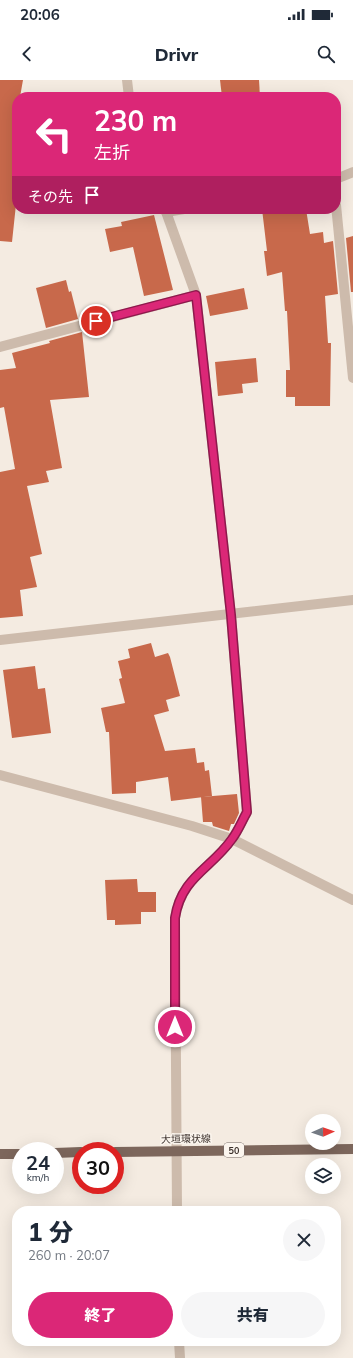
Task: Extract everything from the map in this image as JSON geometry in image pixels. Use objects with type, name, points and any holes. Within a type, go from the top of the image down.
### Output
[{"type":"main road","name":"大垣環状線","points":[[124,1152],[353,1148]]},
{"type":"main road","points":[[0,1154],[12,1154]]},
{"type":"street","points":[[127,80],[128,92]]},
{"type":"street","points":[[341,177],[353,172]]},
{"type":"street","points":[[167,214],[196,295],[231,615],[247,812],[232,839],[221,852],[193,878],[177,903],[175,918],[177,1206]]},
{"type":"street","points":[[337,214],[353,378]]},
{"type":"street","points":[[0,347],[196,295]]},
{"type":"street","points":[[0,640],[353,600]]},
{"type":"street","points":[[0,775],[192,826],[232,839],[353,900]]},
{"type":"street","points":[[179,1346],[180,1358]]},
{"type":"building","points":[[0,80],[23,80],[21,92],[12,92],[12,214],[15,214],[12,242],[0,241]]},
{"type":"building","points":[[220,80],[259,80],[260,92],[221,92]]},
{"type":"building","points":[[263,214],[307,214],[310,234],[323,232],[324,243],[333,241],[338,294],[325,296],[328,343],[331,343],[330,406],[295,406],[295,397],[286,397],[286,370],[290,370],[287,311],[285,311],[282,272],[267,276],[264,251],[267,251]]},
{"type":"building","points":[[154,215],[173,290],[144,296],[133,247],[110,252],[105,229],[122,226],[121,222]]},
{"type":"building","points":[[353,236],[353,292],[351,292],[346,238]]},
{"type":"building","points":[[66,280],[69,292],[71,291],[78,319],[46,328],[36,288]]},
{"type":"building","points":[[244,288],[248,309],[210,316],[206,296]]},
{"type":"building","points":[[82,332],[89,397],[50,400],[62,468],[46,471],[49,482],[27,486],[42,554],[30,557],[37,587],[20,590],[23,616],[0,618],[0,472],[15,469],[4,407],[0,408],[0,370],[16,368],[12,353],[50,343],[49,341]]},
{"type":"building","points":[[256,358],[258,382],[242,384],[243,393],[218,396],[215,362]]},
{"type":"building","points":[[151,643],[155,657],[168,653],[180,696],[166,700],[169,711],[154,715],[165,751],[195,748],[197,763],[204,762],[205,771],[209,770],[212,796],[171,801],[168,777],[136,782],[136,793],[112,794],[109,732],[106,732],[101,708],[125,703],[119,679],[122,678],[118,661],[130,658],[128,649]]},
{"type":"building","points":[[35,666],[38,689],[45,688],[51,733],[12,738],[3,670]]},
{"type":"building","points":[[237,794],[239,813],[234,824],[231,824],[229,831],[213,826],[212,822],[203,822],[201,797]]},
{"type":"building","points":[[137,879],[138,892],[156,892],[156,912],[141,912],[141,924],[115,925],[115,920],[107,920],[105,880]]},
{"type":"route","points":[[96,321],[196,295],[201,330],[231,615],[247,812],[232,839],[221,852],[193,878],[177,903],[175,918],[175,1027]]}]
